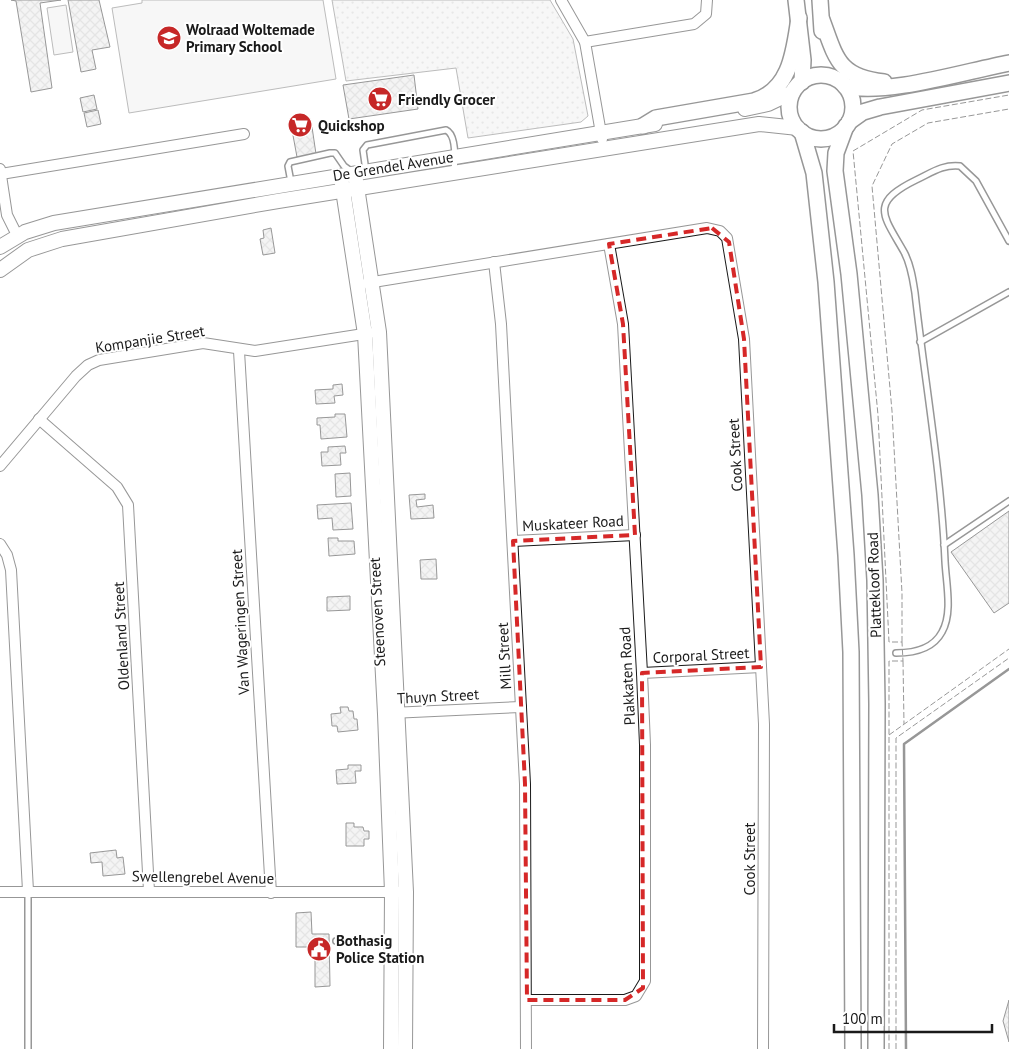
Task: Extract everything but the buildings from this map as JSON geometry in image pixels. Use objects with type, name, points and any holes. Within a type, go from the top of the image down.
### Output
[{"type":"main road","name":"Plattekloof Road","points":[[796,0],[803,60],[798,87],[790,111],[800,130],[814,173],[826,282],[846,555],[851,652],[853,1049]]},
{"type":"main road","name":"Plattekloof Road","points":[[820,0],[824,50],[853,103],[848,124],[836,154],[836,171],[850,274],[870,495],[874,580],[877,704],[876,1049]]},
{"type":"main road","points":[[643,126],[656,118],[754,101],[769,95],[781,82],[790,65],[798,18]]},
{"type":"main road","points":[[822,20],[837,60],[854,75],[884,82],[929,79]]},
{"type":"main road","points":[[798,87],[817,75],[840,82],[877,89],[1009,63]]},
{"type":"main road","points":[[800,130],[814,137],[826,138],[838,133],[864,112],[880,106],[1009,83]]},
{"type":"street","points":[[561,0],[585,42],[604,148]]},
{"type":"street","points":[[585,42],[694,24],[706,14],[708,0]]},
{"type":"street","name":"De Grendel Avenue","points":[[0,247],[17,235],[54,223],[291,185],[352,172],[455,157],[750,108],[768,104],[798,87]]},
{"type":"street","name":"De Grendel Avenue","points":[[2,268],[22,253],[43,244],[343,191],[759,124],[800,130]]},
{"type":"street","points":[[2,268],[17,247],[17,235],[7,215],[0,172],[244,134]]},
{"type":"street","name":"Steenoven Street","points":[[352,172],[357,189],[365,283],[372,333],[392,713],[406,892],[405,1049]]},
{"type":"street","name":"Steenoven Street","points":[[352,172],[343,191],[365,283]]},
{"type":"street","name":"Cook Street","points":[[365,283],[707,228],[720,231],[729,242],[744,339],[764,724],[763,1049]]},
{"type":"street","points":[[17,235],[30,243],[43,244]]},
{"type":"street","name":"Plakkaten Road","points":[[526,1000],[625,1000],[636,996],[642,988],[645,971],[645,745],[642,674],[623,324],[609,244]]},
{"type":"street","name":"Mill Street","points":[[494,262],[501,324],[521,706],[527,857],[526,1049]]},
{"type":"street","name":"Kompanjie Street","points":[[0,466],[38,419],[83,369],[99,360],[203,343],[239,351],[255,352],[372,333]]},
{"type":"street","name":"Van Wageringen Street","points":[[239,351],[271,892]]},
{"type":"street","name":"Oldenland Street","points":[[38,419],[118,487],[128,505],[149,891]]},
{"type":"street","name":"Muskateer Road","points":[[512,542],[634,535]]},
{"type":"street","points":[[0,544],[7,555],[11,570],[28,891]]},
{"type":"street","name":"Corporal Street","points":[[642,674],[761,667]]},
{"type":"street","name":"Thuyn Street","points":[[392,713],[521,706]]},
{"type":"street","name":"Steenoven Street","points":[[391,1049],[392,713]]},
{"type":"street","name":"Swellengrebel Avenue","points":[[0,892],[406,892]]},
{"type":"lane","points":[[291,185],[288,166],[292,161],[334,152],[352,172],[367,144],[444,130],[449,131],[451,136],[455,157],[454,173]]},
{"type":"lane","points":[[896,653],[920,650],[934,643],[943,631],[948,615],[944,545],[945,528],[936,448],[909,262],[885,215],[886,205],[892,193],[942,167],[960,166],[976,181],[1009,241]]},
{"type":"lane","points":[[920,342],[1009,292]]},
{"type":"lane","points":[[944,545],[1009,501]]},
{"type":"lane","points":[[28,891],[28,1049]]},
{"type":"lane","points":[[336,942],[406,941]]},
{"type":"highlighted area","points":[[712,228],[729,242],[744,339],[761,667],[642,673],[643,988],[625,1000],[527,1000],[525,784],[513,541],[635,535],[623,324],[609,244]]},
{"type":"shaded area","points":[[142,0],[323,0],[336,79],[129,113],[112,8],[142,3]]},
{"type":"shaded area","points":[[332,0],[550,0],[573,39],[588,116],[581,122],[468,138],[456,68],[346,81]]},
{"type":"shaded area","points":[[66,5],[73,52],[54,55],[47,8]]},
{"type":"fence","points":[[889,1049],[889,661],[903,661],[902,642],[889,642],[878,415],[853,151],[922,110],[1009,95]]},
{"type":"fence","points":[[902,642],[902,593],[892,411],[872,186],[892,144],[928,123],[1009,109]]},
{"type":"fence","points":[[889,735],[1009,649]]},
{"type":"fence","points":[[896,1049],[896,738],[1009,658]]},
{"type":"fence","points":[[903,661],[904,724]]},
{"type":"wall","points":[[906,1049],[904,744],[1009,669]]},
{"type":"place","name":"Wolraad Woltemade Primary School","points":[[169,38]]},
{"type":"place","name":"Friendly Grocer","points":[[380,99]]},
{"type":"place","name":"Quickshop","points":[[300,125]]},
{"type":"place","name":"Bothasig Police Station","points":[[319,949]]}]
